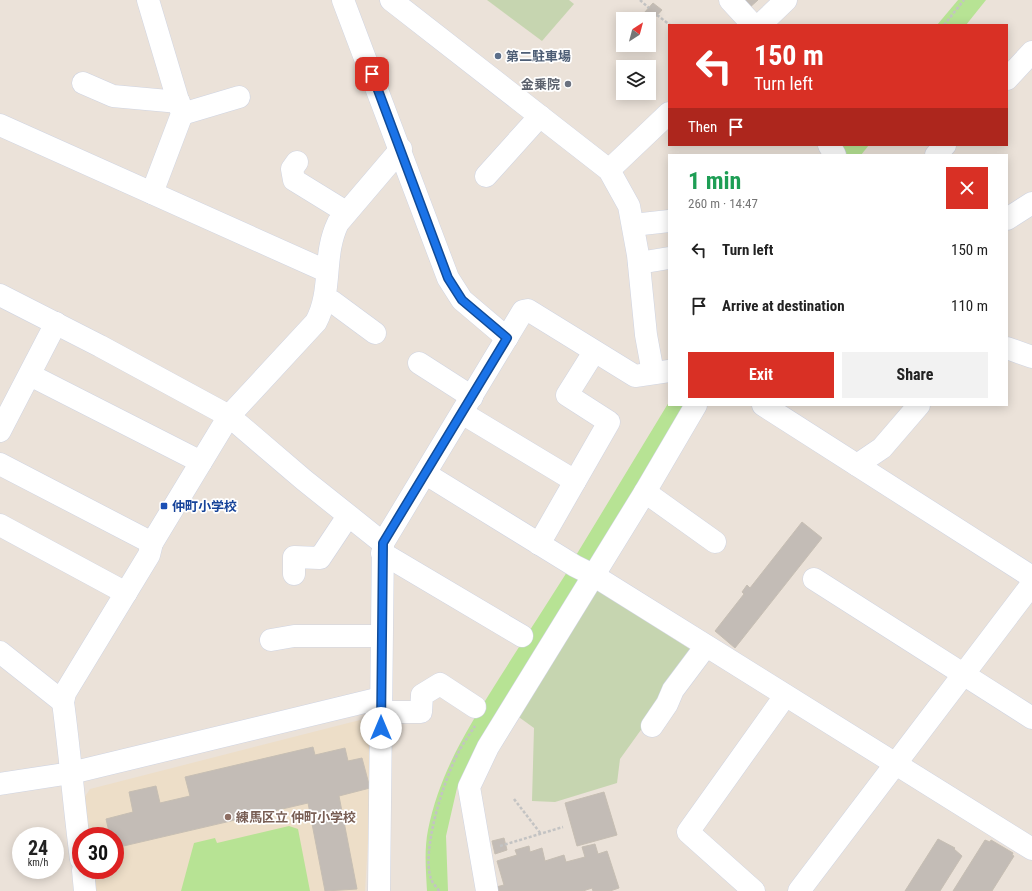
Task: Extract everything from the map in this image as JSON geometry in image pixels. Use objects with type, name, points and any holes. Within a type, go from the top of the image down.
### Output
[{"type":"street","points":[[148,0],[181,108],[152,193]]},
{"type":"street","points":[[343,0],[440,252],[448,278],[462,300],[507,338]]},
{"type":"street","points":[[379,891],[382,548],[523,311],[528,310],[635,376],[661,372],[646,335],[639,263],[629,206],[609,170],[391,0]]},
{"type":"street","points":[[730,0],[752,24]]},
{"type":"street","points":[[761,24],[786,0]]},
{"type":"street","points":[[1008,78],[1032,52]]},
{"type":"street","points":[[83,83],[113,96],[181,108],[239,97]]},
{"type":"street","points":[[609,170],[668,113]]},
{"type":"street","points":[[486,176],[540,116]]},
{"type":"street","points":[[0,125],[326,271]]},
{"type":"street","points":[[937,154],[944,146]]},
{"type":"street","points":[[76,827],[62,702],[65,693],[149,555],[152,543],[229,416],[316,322],[325,300],[326,271],[331,236],[338,222],[346,212],[401,149]]},
{"type":"street","points":[[297,162],[292,169],[294,180],[346,212]]},
{"type":"street","points":[[1008,219],[1032,203]]},
{"type":"street","points":[[633,225],[668,221]]},
{"type":"street","points":[[639,263],[668,258]]},
{"type":"street","points":[[0,295],[100,346],[229,416],[348,516],[382,548],[522,636]]},
{"type":"street","points":[[325,300],[333,302],[375,333]]},
{"type":"street","points":[[0,431],[56,323]]},
{"type":"street","points":[[1008,348],[1032,357]]},
{"type":"street","points":[[538,544],[609,422],[567,396],[594,352]]},
{"type":"street","points":[[419,363],[467,405],[574,481]]},
{"type":"street","points":[[30,375],[201,462]]},
{"type":"street","points":[[487,891],[469,787],[488,748],[645,492],[695,406]]},
{"type":"street","points":[[766,406],[1032,577]]},
{"type":"street","points":[[856,465],[882,448],[918,406]]},
{"type":"street","points":[[0,464],[152,543]]},
{"type":"street","points":[[426,474],[538,544],[594,575],[895,765],[1031,847]]},
{"type":"street","points":[[645,492],[715,542]]},
{"type":"street","points":[[294,574],[294,557],[320,558],[348,516]]},
{"type":"street","points":[[0,525],[126,593]]},
{"type":"street","points":[[814,579],[1032,718]]},
{"type":"street","points":[[799,891],[1032,584]]},
{"type":"street","points":[[271,640],[294,636],[381,636]]},
{"type":"street","points":[[652,726],[667,704],[673,690],[706,646]]},
{"type":"street","points":[[0,652],[62,702]]},
{"type":"street","points":[[0,784],[71,773],[381,705],[421,712],[422,695],[440,684],[475,707]]},
{"type":"street","points":[[754,891],[688,832],[785,696]]},
{"type":"street","points":[[83,879],[85,891]]},
{"type":"path","points":[[640,0],[649,8]]},
{"type":"path","points":[[945,24],[964,0]]},
{"type":"path","points":[[657,15],[669,24]]},
{"type":"path","points":[[514,800],[541,834]]},
{"type":"path","points":[[481,853],[563,828]]},
{"type":"shaded area","name":"練馬区立 仲町小学校","points":[[360,720],[369,726],[371,789],[365,891],[96,891],[95,879],[124,879],[124,827],[88,827],[84,798],[90,789]]},
{"type":"green space","points":[[487,0],[569,0],[574,4],[542,41]]},
{"type":"green space","points":[[958,0],[986,0],[967,24],[938,24]]},
{"type":"green space","points":[[841,146],[868,146],[862,154],[846,154]]},
{"type":"green space","points":[[668,404],[668,406],[687,406],[591,564],[575,557]]},
{"type":"green space","points":[[567,572],[578,579],[579,585],[473,754],[457,788],[446,836],[448,891],[427,891],[426,853],[428,830],[440,788],[456,750],[508,664]]},
{"type":"green space","points":[[597,590],[690,649],[691,654],[661,702],[620,759],[617,783],[555,802],[532,801],[534,728],[516,715]]},
{"type":"green space","points":[[289,826],[298,829],[310,891],[181,891],[194,843],[215,838],[217,843]]},
{"type":"building","points":[[740,0],[758,0],[748,9]]},
{"type":"building","points":[[653,3],[662,10],[656,17],[656,12],[645,12]]},
{"type":"building","points":[[802,522],[822,538],[735,648],[715,631],[744,594],[742,592],[747,585],[750,588]]},
{"type":"building","points":[[313,747],[315,755],[345,748],[348,761],[362,758],[370,788],[339,796],[357,889],[325,891],[308,803],[124,846],[124,827],[108,827],[106,819],[133,812],[129,792],[156,786],[160,803],[190,796],[185,777]]},
{"type":"building","points":[[604,792],[617,835],[577,846],[565,803]]},
{"type":"building","points":[[504,838],[507,850],[495,854],[492,841]]},
{"type":"building","points":[[938,839],[955,848],[954,849],[962,856],[940,891],[905,891]]},
{"type":"building","points":[[985,840],[990,842],[991,840],[1013,853],[1012,855],[1014,856],[992,891],[953,891]]},
{"type":"building","points":[[595,844],[598,854],[607,851],[619,888],[610,891],[593,891],[592,888],[583,891],[497,891],[496,887],[504,885],[497,861],[517,855],[515,850],[529,846],[530,852],[542,848],[545,861],[564,855],[566,862],[585,857],[582,847]]},
{"type":"place","name":"第二駐車場","points":[[498,56]]},
{"type":"place","name":"金乗院","points":[[568,84]]},
{"type":"place","name":"仲町小学校","points":[[164,506]]},
{"type":"place","name":"練馬区立 仲町小学校","points":[[228,817]]},
{"type":"route","points":[[372,74],[440,252],[448,278],[462,300],[507,338],[383,543],[381,728]]}]
